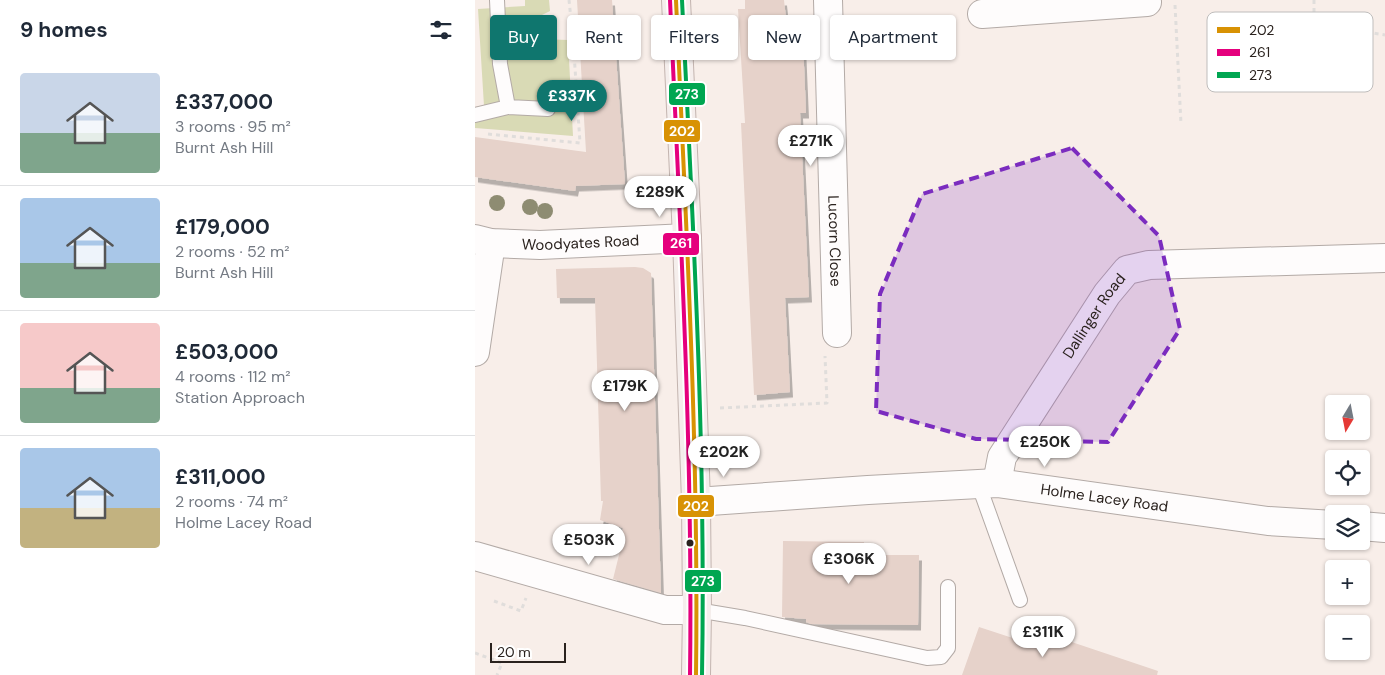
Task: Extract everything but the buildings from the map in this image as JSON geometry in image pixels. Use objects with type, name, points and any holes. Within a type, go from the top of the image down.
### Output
[{"type":"main road","points":[[676,0],[687,238],[696,502],[697,610],[695,675]]},
{"type":"street","name":"Lucorn Close","points":[[828,0],[837,333]]},
{"type":"street","points":[[982,14],[1033,5],[1147,2]]},
{"type":"street","name":"Woodyates Road","points":[[483,241],[540,245],[687,238]]},
{"type":"street","points":[[475,352],[483,241]]},
{"type":"street","name":"Dallinger Road","points":[[988,483],[1107,294],[1127,270],[1149,265],[1385,258]]},
{"type":"street","name":"Holme Lacey Road","points":[[696,502],[988,483],[1268,520],[1325,524]]},
{"type":"street","points":[[1370,527],[1385,528]]},
{"type":"street","points":[[475,556],[665,610],[697,610]]},
{"type":"lane","points":[[497,0],[500,64],[509,107]]},
{"type":"lane","points":[[475,115],[509,107],[548,109]]},
{"type":"lane","points":[[988,483],[1020,600]]},
{"type":"lane","points":[[697,610],[745,618],[927,658],[941,657],[949,648],[948,587]]},
{"type":"path","points":[[1147,2],[1175,2],[1181,124]]},
{"type":"path","points":[[719,408],[827,403],[824,334],[837,333]]},
{"type":"path","points":[[719,400],[719,417]]},
{"type":"path","points":[[494,601],[521,610],[529,592]]},
{"type":"path","points":[[475,653],[502,663],[497,675]]},
{"type":"highlighted area","points":[[1072,148],[1159,236],[1180,329],[1108,442],[976,439],[876,411],[880,294],[922,194]]},
{"type":"green space","points":[[525,0],[549,0],[550,11],[542,15],[490,15],[490,60],[557,60],[557,40],[567,40],[573,136],[475,128],[475,107],[484,106],[478,9],[525,6]]},
{"type":"transit line","name":"261","points":[[670,0],[688,422],[690,675]]},
{"type":"transit line","name":"202","points":[[676,0],[694,422],[696,675]]},
{"type":"transit line","name":"273","points":[[682,0],[700,422],[703,591],[702,675]]}]
